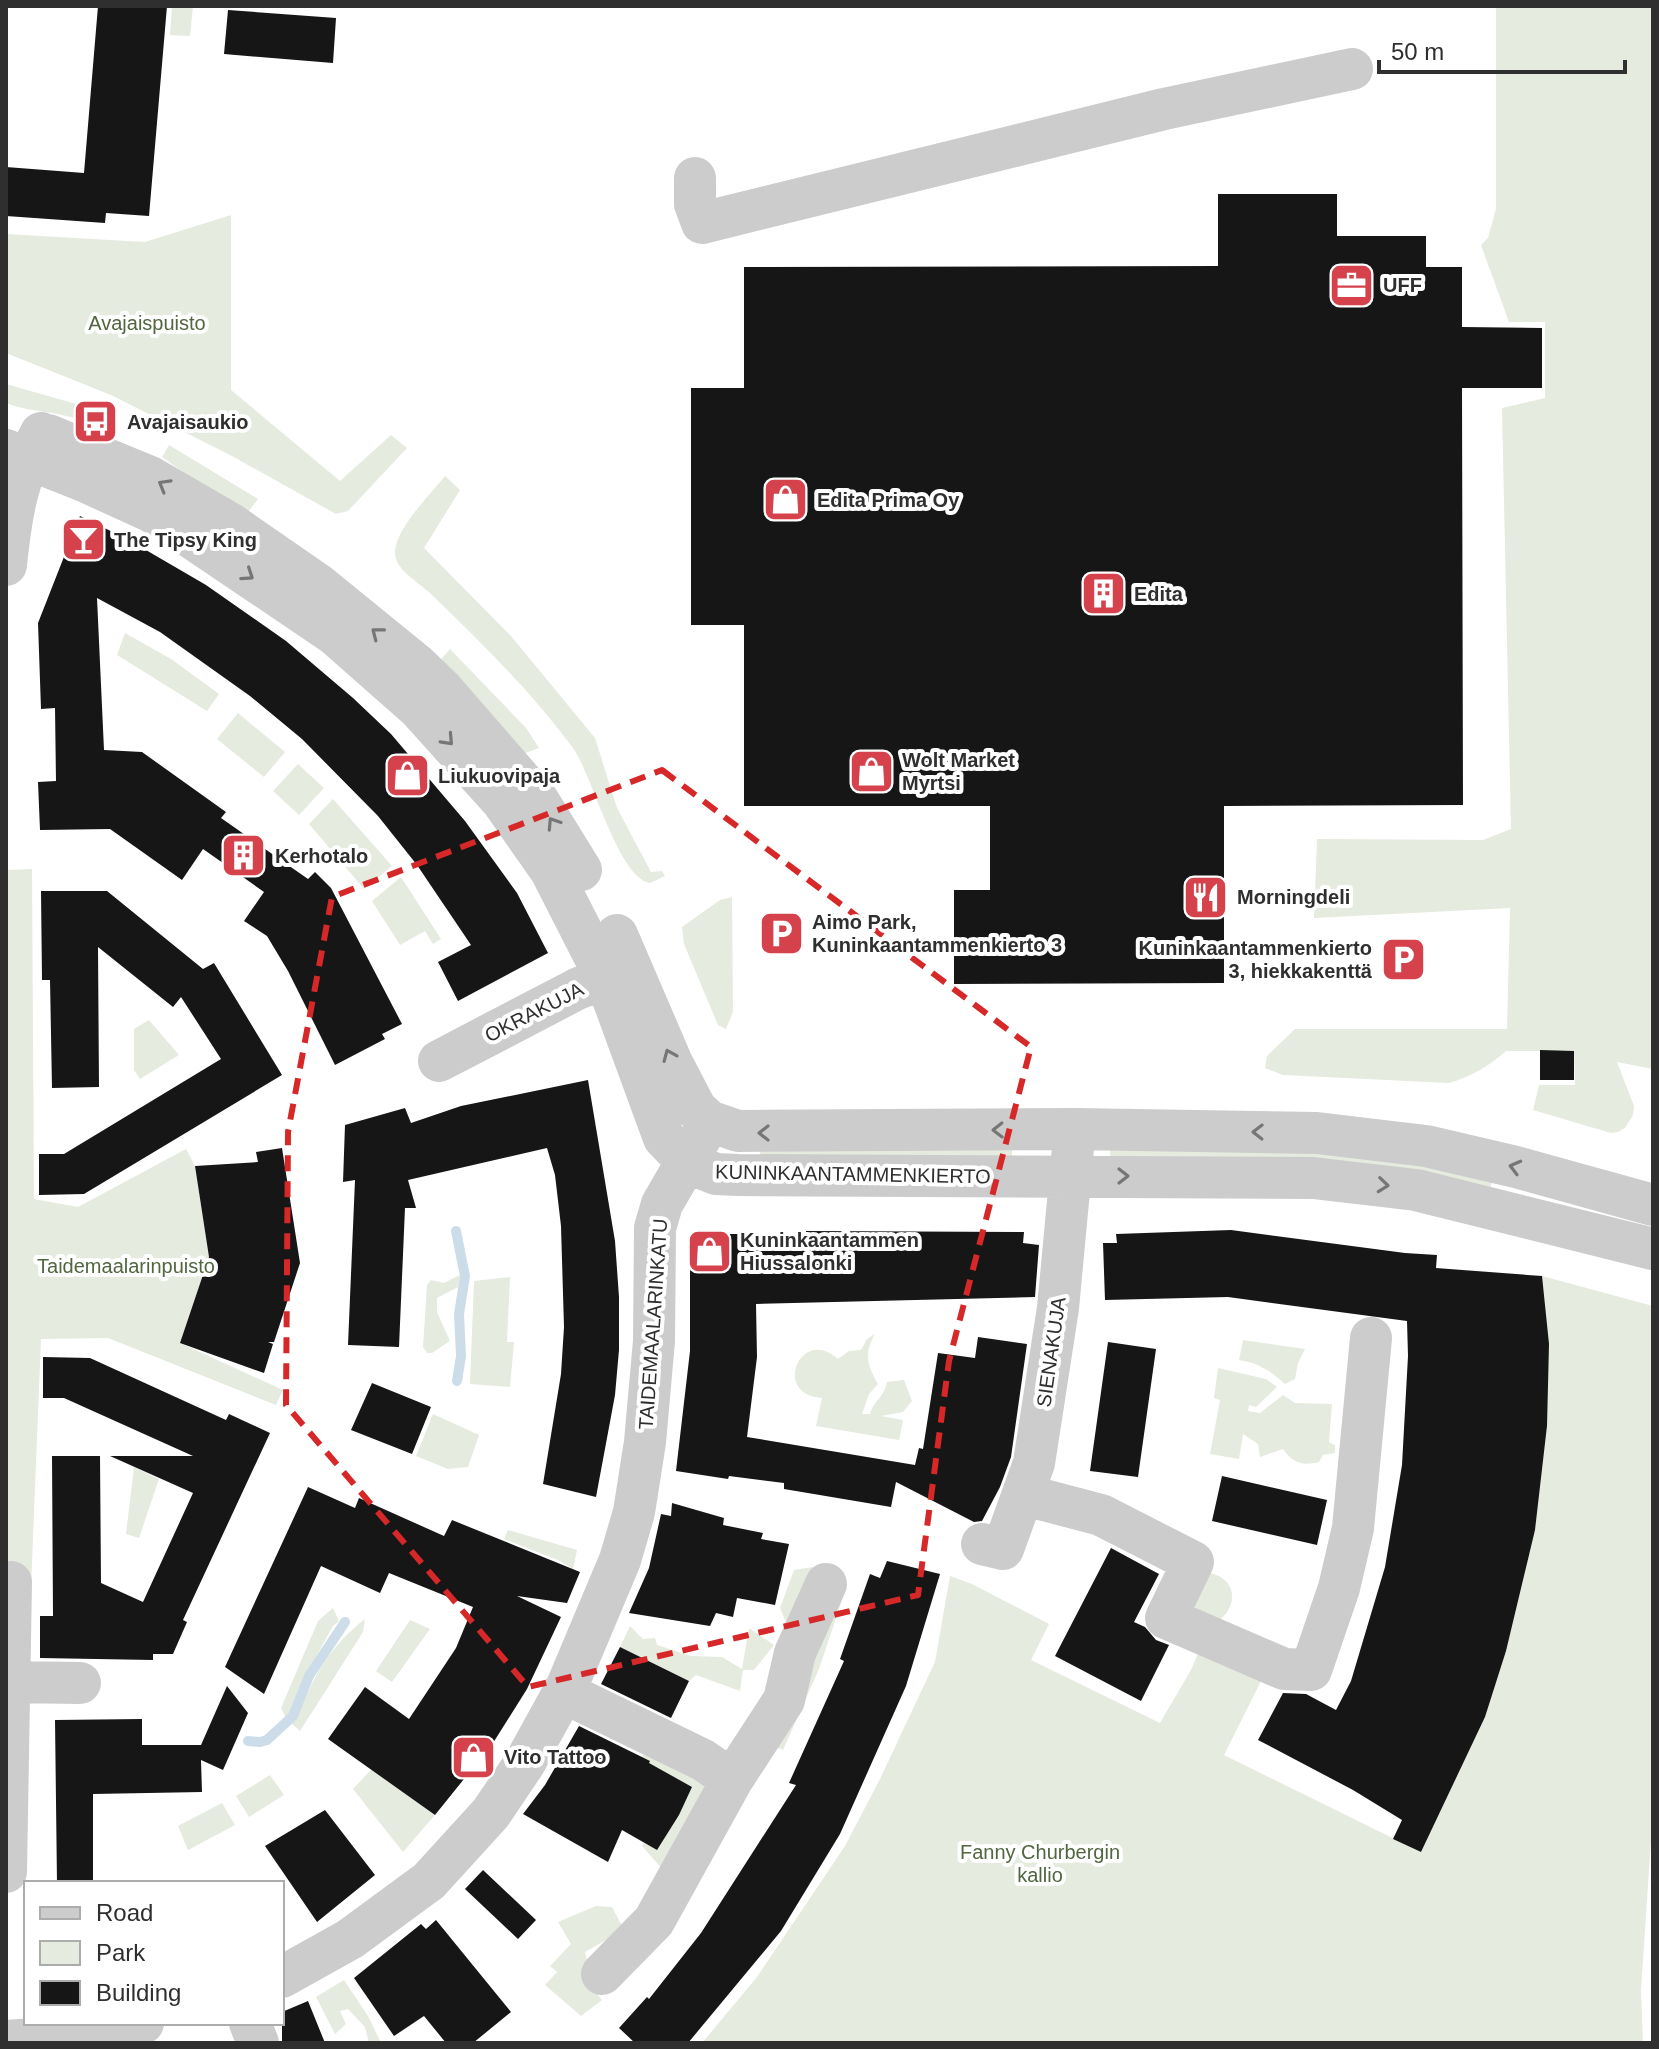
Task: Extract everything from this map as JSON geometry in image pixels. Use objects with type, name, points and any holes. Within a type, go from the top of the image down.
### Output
[{"type":"street","points":[[695,178],[695,204],[702,223],[1164,109],[1352,69]]},
{"type":"street","points":[[6,565],[20,447]]},
{"type":"street","name":"KUNINKAANTAMMENKIERTO","points":[[20,447],[150,477],[231,524],[319,585],[443,690],[536,797],[611,922],[618,972],[661,1132],[688,1163],[716,1174],[1286,1177],[1393,1186],[1653,1249]]},
{"type":"street","name":"KUNINKAANTAMMENKIERTO","points":[[618,972],[696,1109],[709,1121],[746,1133],[1075,1129],[1317,1133],[1400,1142],[1516,1167],[1653,1205]]},
{"type":"street","name":"OKRAKUJA","points":[[439,1061],[577,989],[618,972]]},
{"type":"street","name":"TAIDEMAALARINKATU","points":[[284,1976],[350,1939],[429,1881],[491,1813],[524,1764],[563,1692],[605,1598],[634,1512],[645,1442],[654,1341],[655,1228],[662,1204],[688,1163],[709,1121]]},
{"type":"street","name":"SIENAKUJA","points":[[982,1544],[1003,1549],[1034,1463],[1058,1308],[1075,1129]]},
{"type":"street","points":[[1025,1495],[1101,1515],[1193,1562],[1166,1618],[1284,1669],[1311,1670],[1339,1588],[1353,1528],[1371,1338]]},
{"type":"street","points":[[602,1974],[654,1921],[732,1780],[784,1700],[795,1653],[826,1584]]},
{"type":"street","points":[[6,1872],[9,1596]]},
{"type":"street","points":[[9,1682],[80,1683]]},
{"type":"street","points":[[563,1692],[703,1760],[732,1780]]},
{"type":"street","points":[[6,2041],[76,2036],[133,2025]]},
{"type":"highlighted area","points":[[662,770],[1031,1047],[949,1361],[918,1595],[528,1687],[286,1405],[288,1132],[332,897]]},
{"type":"green space","points":[[172,6],[193,6],[190,36],[170,35]]},
{"type":"green space","points":[[1496,6],[1653,6],[1653,1069],[1617,1062],[1634,1106],[1633,1115],[1625,1128],[1611,1133],[1533,1110],[1539,1085],[1575,1085],[1574,1051],[1506,1051],[1479,1070],[1449,1083],[1283,1075],[1265,1068],[1267,1056],[1295,1029],[1507,1029],[1510,908],[1314,918],[1317,839],[1483,840],[1511,829],[1502,408],[1545,398],[1545,322],[1509,322],[1481,245],[1488,238],[1496,209]]},
{"type":"green space","name":"Avajaispuisto","points":[[231,215],[231,390],[340,481],[391,435],[407,448],[348,511],[336,514],[232,456],[111,395],[6,353],[6,234],[145,242]]},
{"type":"green space","points":[[6,384],[83,406],[78,419],[15,406],[6,403]]},
{"type":"green space","points":[[169,445],[258,499],[245,516],[162,457]]},
{"type":"green space","points":[[445,476],[460,490],[424,548],[511,636],[595,738],[617,808],[651,872],[662,871],[665,876],[650,883],[638,877],[617,845],[573,748],[506,669],[399,565],[395,552],[401,533]]},
{"type":"green space","points":[[125,633],[171,659],[219,694],[207,711],[117,655]]},
{"type":"green space","points":[[450,649],[526,728],[539,748],[517,756],[439,666]]},
{"type":"green space","points":[[238,713],[285,752],[264,777],[217,739]]},
{"type":"green space","points":[[298,764],[324,788],[299,815],[273,791]]},
{"type":"green space","points":[[333,799],[392,866],[364,889],[309,824]]},
{"type":"green space","name":"Taidemaalarinpuisto","points":[[32,869],[34,1199],[78,1207],[186,1149],[195,1166],[209,1257],[180,1343],[283,1390],[276,1405],[108,1338],[41,1339],[31,1587],[6,1586],[6,870]]},
{"type":"green space","points":[[401,877],[441,939],[433,944],[425,931],[400,945],[372,901]]},
{"type":"green space","points":[[732,897],[733,1012],[726,1029],[718,1025],[684,944],[682,927],[720,900]]},
{"type":"green space","points":[[149,1020],[179,1055],[140,1079],[134,1070],[134,1029]]},
{"type":"green space","points":[[1012,1147],[1012,1166],[760,1166],[760,1148]]},
{"type":"green space","points":[[1110,1147],[1358,1149],[1493,1178],[1488,1197],[1110,1166]]},
{"type":"green space","points":[[460,1275],[458,1287],[437,1298],[437,1312],[450,1341],[427,1353],[423,1347],[427,1285],[431,1280],[444,1283]]},
{"type":"green space","name":"Fanny Churbergin kallio","points":[[1542,1276],[1653,1306],[1653,1810],[1641,1990],[1643,2043],[702,2043],[757,1977],[845,1846],[935,1662],[950,1576],[1049,1624],[1031,1660],[1160,1723],[1191,1670],[1202,1644],[1265,1673],[1224,1755],[1421,1852],[1485,1717],[1506,1651],[1535,1530],[1547,1426]]},
{"type":"green space","points":[[510,1277],[507,1342],[514,1342],[510,1387],[470,1384],[474,1281]]},
{"type":"green space","points":[[875,1334],[868,1359],[878,1384],[869,1394],[862,1414],[870,1414],[887,1382],[904,1380],[912,1401],[903,1412],[881,1416],[903,1420],[899,1440],[816,1426],[822,1398],[807,1394],[798,1386],[795,1375],[797,1365],[803,1356],[813,1350],[825,1351],[838,1359],[849,1351],[861,1350],[867,1339]]},
{"type":"green space","points":[[1243,1340],[1305,1349],[1295,1379],[1285,1384],[1264,1368],[1239,1360]]},
{"type":"green space","points":[[1218,1368],[1266,1379],[1277,1387],[1256,1407],[1249,1405],[1248,1411],[1260,1413],[1283,1395],[1295,1403],[1332,1404],[1329,1442],[1335,1445],[1335,1453],[1323,1455],[1319,1462],[1308,1464],[1290,1458],[1283,1449],[1260,1457],[1258,1444],[1243,1434],[1239,1459],[1210,1454],[1220,1400],[1214,1398]]},
{"type":"green space","points":[[433,1414],[479,1435],[468,1467],[448,1469],[416,1456]]},
{"type":"green space","points":[[134,1467],[159,1479],[139,1538],[126,1534]]},
{"type":"green space","points":[[508,1530],[577,1550],[573,1569],[504,1539]]},
{"type":"green space","points":[[813,1567],[788,1627],[780,1608],[794,1570]]},
{"type":"green space","points":[[1210,1573],[1225,1580],[1232,1592],[1230,1606],[1221,1619],[1196,1618],[1186,1589]]},
{"type":"green space","points":[[843,1597],[819,1669],[783,1750],[774,1746],[808,1655]]},
{"type":"green space","points":[[333,1608],[339,1621],[333,1626],[303,1680],[295,1706],[286,1718],[281,1708],[318,1621]]},
{"type":"green space","points":[[365,1619],[363,1632],[300,1731],[291,1723],[315,1677],[346,1635]]},
{"type":"green space","points":[[410,1620],[430,1629],[392,1682],[376,1671]]},
{"type":"green space","points":[[630,1626],[643,1639],[655,1638],[657,1645],[691,1656],[722,1657],[742,1669],[749,1628],[774,1645],[754,1670],[743,1670],[740,1691],[696,1675],[689,1681],[620,1647]]},
{"type":"green space","points":[[650,1746],[701,1776],[705,1788],[664,1871],[642,1846],[644,1843],[657,1849],[679,1815],[692,1787],[640,1759]]},
{"type":"green space","points":[[387,1753],[379,1775],[435,1815],[403,1852],[353,1789]]},
{"type":"green space","points":[[270,1775],[284,1795],[249,1817],[236,1796]]},
{"type":"green space","points":[[222,1803],[235,1825],[188,1850],[178,1826]]},
{"type":"green space","points":[[596,1906],[612,1907],[622,1926],[620,1932],[585,1952],[596,1993],[602,2000],[581,2016],[545,1985],[557,1972],[550,1966],[571,1944],[558,1922]]},
{"type":"green space","points":[[344,1980],[368,2016],[381,2043],[369,2043],[365,2027],[348,2009],[340,2011],[346,2024],[335,2034],[316,1997]]},
{"type":"building","points":[[98,6],[167,6],[149,216],[106,213],[105,223],[6,216],[6,167],[84,173]]},
{"type":"building","points":[[228,10],[336,18],[333,63],[224,54]]},
{"type":"building","name":"Edita","points":[[1218,194],[1337,194],[1337,236],[1426,236],[1426,267],[1462,267],[1462,327],[1542,328],[1542,388],[1462,388],[1463,805],[1224,806],[1224,983],[954,984],[954,890],[990,890],[990,806],[744,806],[744,625],[691,625],[691,388],[744,388],[744,267],[1218,266]]},
{"type":"building","points":[[80,516],[127,539],[206,585],[286,641],[353,698],[391,734],[465,821],[517,893],[548,953],[458,1001],[438,962],[471,945],[417,865],[378,816],[302,739],[250,696],[160,632],[97,598],[104,750],[142,752],[226,812],[221,818],[308,879],[315,872],[331,888],[402,1024],[382,1034],[385,1039],[335,1065],[267,936],[244,921],[264,892],[203,849],[182,880],[110,829],[40,830],[38,782],[56,781],[55,708],[41,709],[38,623]]},
{"type":"building","points":[[41,891],[107,891],[203,969],[214,963],[282,1075],[84,1194],[39,1195],[39,1154],[64,1154],[221,1059],[181,997],[173,1007],[98,947],[99,1087],[52,1088],[50,980],[42,980]]},
{"type":"building","points":[[1540,1050],[1574,1051],[1574,1080],[1540,1080]]},
{"type":"building","points":[[588,1080],[615,1241],[619,1297],[615,1395],[596,1497],[543,1484],[561,1374],[564,1327],[561,1226],[555,1175],[547,1148],[408,1180],[416,1208],[405,1208],[399,1347],[348,1345],[355,1180],[343,1182],[345,1125],[405,1108],[411,1123],[461,1106]]},
{"type":"building","points":[[282,1148],[300,1263],[274,1342],[268,1342],[273,1344],[264,1373],[180,1343],[209,1257],[195,1166],[258,1162],[256,1152]]},
{"type":"building","points":[[1231,1230],[1437,1255],[1436,1268],[1542,1276],[1549,1344],[1547,1426],[1535,1530],[1506,1651],[1485,1717],[1421,1852],[1393,1839],[1402,1820],[1353,1790],[1258,1740],[1283,1693],[1306,1694],[1336,1710],[1351,1681],[1385,1567],[1402,1465],[1407,1321],[1228,1297],[1105,1300],[1103,1243],[1117,1243],[1116,1234]]},
{"type":"building","points":[[806,1231],[1024,1232],[1023,1243],[1039,1245],[1035,1297],[756,1304],[757,1357],[747,1437],[915,1465],[919,1448],[923,1449],[938,1353],[975,1358],[978,1337],[1027,1344],[1011,1457],[982,1521],[974,1522],[896,1482],[891,1507],[784,1489],[784,1483],[676,1471],[690,1351],[690,1245],[730,1244],[730,1234],[806,1234]]},
{"type":"building","points":[[1108,1342],[1156,1349],[1138,1477],[1090,1471]]},
{"type":"building","points":[[43,1357],[90,1358],[226,1420],[229,1414],[270,1433],[183,1620],[187,1622],[173,1654],[153,1654],[153,1660],[40,1658],[40,1616],[53,1616],[52,1456],[100,1456],[101,1583],[143,1602],[193,1493],[110,1456],[193,1456],[64,1398],[43,1398]]},
{"type":"building","points":[[372,1383],[431,1407],[412,1454],[351,1430]]},
{"type":"building","points":[[1222,1476],[1327,1500],[1317,1545],[1212,1521]]},
{"type":"building","points":[[308,1487],[355,1508],[359,1498],[444,1536],[452,1520],[580,1572],[567,1603],[517,1596],[561,1617],[527,1689],[493,1743],[435,1815],[328,1739],[365,1687],[409,1719],[456,1648],[473,1607],[389,1573],[380,1593],[321,1566],[264,1694],[225,1667]]},
{"type":"building","points":[[672,1503],[724,1518],[723,1525],[763,1533],[761,1539],[789,1544],[775,1605],[737,1598],[733,1617],[716,1613],[710,1626],[629,1613],[649,1568],[661,1514],[671,1516]]},
{"type":"building","points":[[1111,1548],[1159,1574],[1134,1622],[1145,1627],[1156,1640],[1169,1645],[1141,1701],[1055,1656]]},
{"type":"building","points":[[887,1561],[940,1574],[906,1686],[840,1834],[781,1931],[688,2043],[635,2043],[619,2028],[647,1997],[649,1999],[701,1933],[796,1785],[789,1783],[844,1661],[840,1659],[870,1574],[880,1578]]},
{"type":"building","points":[[620,1647],[689,1681],[671,1718],[601,1684]]},
{"type":"building","points":[[227,1686],[248,1713],[223,1770],[201,1760],[202,1792],[93,1794],[93,1881],[57,1881],[55,1720],[142,1719],[142,1745],[201,1745]]},
{"type":"building","points":[[579,1726],[650,1761],[692,1787],[657,1850],[622,1830],[608,1862],[523,1814],[545,1785]]},
{"type":"building","points":[[325,1810],[375,1875],[317,1922],[265,1846]]},
{"type":"building","points":[[483,1870],[536,1920],[518,1939],[465,1889]]},
{"type":"building","points":[[436,1920],[511,2012],[473,2043],[446,2043],[424,2016],[394,2036],[354,1978],[421,1924],[426,1929]]},
{"type":"building","points":[[308,2001],[325,2043],[282,2043],[284,2011]]},
{"type":"waterway","points":[[456,1231],[465,1276],[459,1314],[461,1356],[457,1381]]},
{"type":"waterway","points":[[248,1741],[267,1740],[293,1716],[309,1676],[345,1622]]},
{"type":"place","name":"UFF","points":[[1352,285]]},
{"type":"place","name":"Avajaisaukio","points":[[96,422]]},
{"type":"place","name":"Edita Prima Oy","points":[[786,500]]},
{"type":"place","name":"The Tipsy King","points":[[83,540]]},
{"type":"place","name":"Edita","points":[[1103,594]]},
{"type":"place","name":"Wolt Market Myrtsi","points":[[871,771]]},
{"type":"place","name":"Liukuovipaja","points":[[407,776]]},
{"type":"place","name":"Kerhotalo","points":[[244,856]]},
{"type":"place","name":"Morningdeli","points":[[1206,897]]},
{"type":"place","name":"Aimo Park, Kuninkaantammenkierto 3","points":[[781,934]]},
{"type":"place","name":"Kuninkaantammenkierto 3, hiekkakenttä","points":[[1403,959]]},
{"type":"place","name":"Kuninkaantammen Hiussalonki","points":[[709,1252]]},
{"type":"place","name":"Vito Tattoo","points":[[473,1757]]}]
